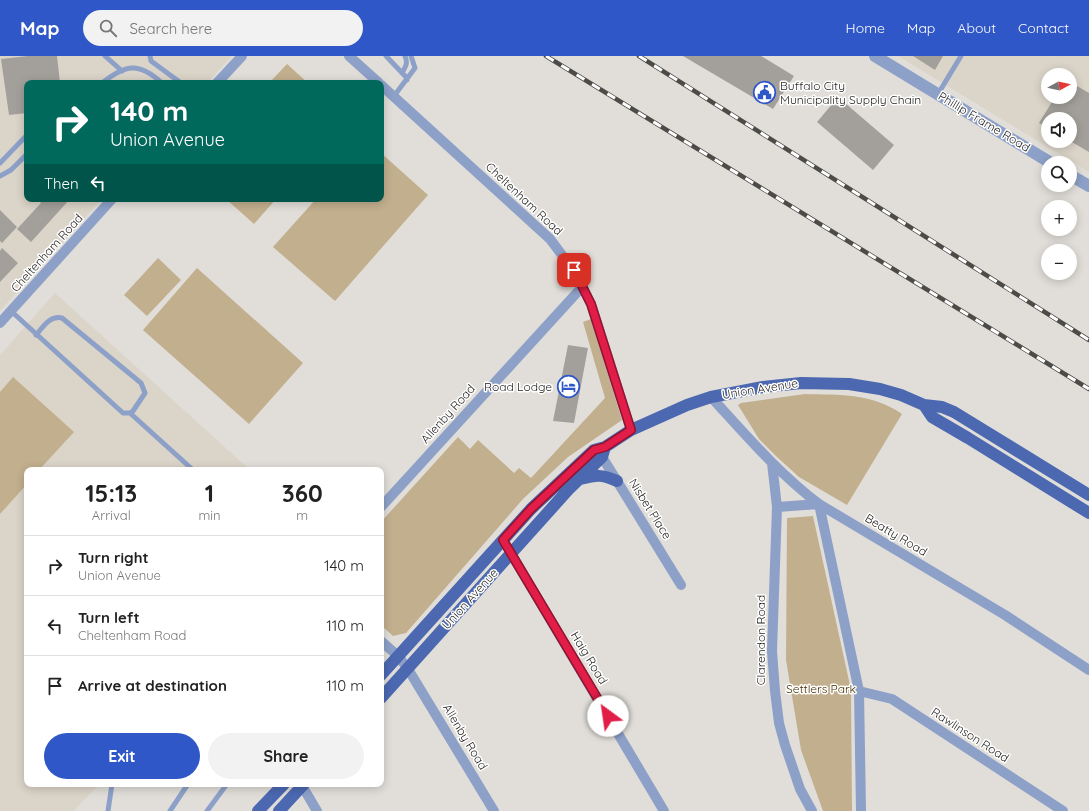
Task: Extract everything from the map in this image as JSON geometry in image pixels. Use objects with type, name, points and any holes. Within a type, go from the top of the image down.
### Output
[{"type":"main road","name":"Union Avenue","points":[[384,672],[531,509],[600,452],[631,430],[687,405],[711,397],[763,387],[801,383],[849,384],[880,389],[901,395],[924,405],[942,407],[954,412],[1089,495]]},
{"type":"main road","name":"Union Avenue","points":[[924,405],[932,417],[1089,513]]},
{"type":"main road","name":"Union Avenue","points":[[384,695],[511,553],[579,480],[600,452]]},
{"type":"main road","points":[[579,480],[599,475],[617,481]]},
{"type":"main road","points":[[258,811],[281,787]]},
{"type":"main road","points":[[278,811],[299,787]]},
{"type":"street","points":[[220,80],[242,56]]},
{"type":"street","name":"Cheltenham Road","points":[[349,56],[376,80]]},
{"type":"street","name":"Phillip Frame Road","points":[[875,56],[1041,157]]},
{"type":"street","name":"Cheltenham Road","points":[[384,87],[550,239],[564,256],[583,286],[591,304],[631,430]]},
{"type":"street","points":[[1077,178],[1089,186]]},
{"type":"street","name":"Cheltenham Road","points":[[0,324],[109,202]]},
{"type":"street","name":"Allenby Road","points":[[384,504],[583,286]]},
{"type":"street","name":"Beatty Road","points":[[711,397],[772,462],[819,504],[1005,615],[1089,670]]},
{"type":"street","name":"Nisbet Place","points":[[600,452],[681,584]]},
{"type":"street","name":"Clarendon Road","points":[[772,462],[777,507],[772,651],[775,691],[779,723],[785,745],[800,789],[812,811]]},
{"type":"street","points":[[777,507],[819,504],[859,691],[861,811]]},
{"type":"street","name":"Haig Road","points":[[503,540],[664,811]]},
{"type":"street","name":"Allenby Road","points":[[384,644],[398,656],[408,669],[494,811]]},
{"type":"street","name":"Rawlinson Road","points":[[859,691],[892,699],[1063,811]]},
{"type":"street","points":[[304,787],[317,811]]},
{"type":"lane","points":[[105,56],[122,71]]},
{"type":"lane","points":[[150,56],[152,61],[177,80]]},
{"type":"lane","points":[[386,56],[406,76],[407,80]]},
{"type":"lane","points":[[402,73],[407,65],[405,56]]},
{"type":"lane","points":[[394,96],[415,68],[411,56]]},
{"type":"lane","points":[[938,94],[961,56]]},
{"type":"lane","points":[[107,80],[122,71],[133,67],[142,68],[159,80]]},
{"type":"lane","points":[[0,163],[24,138]]},
{"type":"lane","points":[[0,176],[10,170],[24,157]]},
{"type":"lane","points":[[11,311],[123,412],[130,413],[190,467]]},
{"type":"lane","points":[[36,335],[52,318],[62,318],[141,383],[145,393],[130,413]]},
{"type":"lane","points":[[108,811],[112,787]]},
{"type":"lane","points":[[170,811],[186,787]]},
{"type":"lane","points":[[208,811],[225,787]]},
{"type":"shaded area","points":[[0,56],[232,56],[210,80],[24,80],[24,202],[99,202],[0,311]]},
{"type":"shaded area","points":[[898,56],[1089,56],[1089,172],[1077,165],[1077,156],[1063,156],[1049,148],[1077,148],[1077,112],[1041,112],[1041,143]]},
{"type":"shaded area","points":[[55,293],[247,467],[24,467],[24,787],[96,787],[74,811],[0,811],[0,355]]},
{"type":"green space","points":[[287,64],[305,80],[272,80]]},
{"type":"green space","points":[[384,156],[428,195],[335,301],[273,247],[313,202],[384,202]]},
{"type":"green space","points":[[229,202],[273,202],[254,224]]},
{"type":"green space","points":[[158,258],[181,280],[147,316],[124,295]]},
{"type":"green space","points":[[197,268],[303,363],[249,424],[143,330]]},
{"type":"green space","points":[[591,319],[622,420],[568,457],[523,499],[406,633],[393,636],[384,628],[384,519],[458,437],[470,449],[478,440],[514,473],[519,468],[531,478],[605,398],[583,322]]},
{"type":"green space","points":[[13,377],[74,432],[42,467],[24,467],[24,487],[0,514],[0,392]]},
{"type":"green space","points":[[805,394],[855,396],[879,402],[902,414],[847,505],[799,477],[777,457],[759,439],[738,405],[741,403]]},
{"type":"green space","name":"Settlers Park","points":[[813,516],[851,690],[852,811],[823,811],[801,750],[786,660],[787,518]]},
{"type":"building","points":[[28,56],[57,56],[60,80],[24,80],[24,113],[9,115],[1,59]]},
{"type":"building","name":"Buffalo City Municipality Supply Chain","points":[[683,56],[761,56],[794,76],[773,109]]},
{"type":"building","points":[[913,56],[943,56],[935,70]]},
{"type":"building","points":[[1077,86],[1089,93],[1089,152],[1077,145],[1077,112],[1046,112],[1051,104],[1077,104]]},
{"type":"building","points":[[838,97],[894,145],[873,170],[817,122]]},
{"type":"building","points":[[40,202],[67,202],[31,242],[17,229],[41,203]]},
{"type":"building","points":[[0,210],[17,227],[2,243],[0,241]]},
{"type":"building","points":[[2,248],[18,263],[0,282],[0,251]]},
{"type":"building","name":"Road Lodge","points":[[568,345],[588,348],[574,423],[553,421]]},
{"type":"railway","points":[[546,56],[1089,389]]},
{"type":"railway","points":[[639,56],[1089,340]]},
{"type":"place","name":"Buffalo City Municipality Supply Chain","points":[[764,93]]},
{"type":"place","name":"Road Lodge","points":[[568,387]]},
{"type":"route","points":[[574,270],[591,304],[631,430],[605,447],[594,450],[531,509],[503,540],[608,716]]}]
